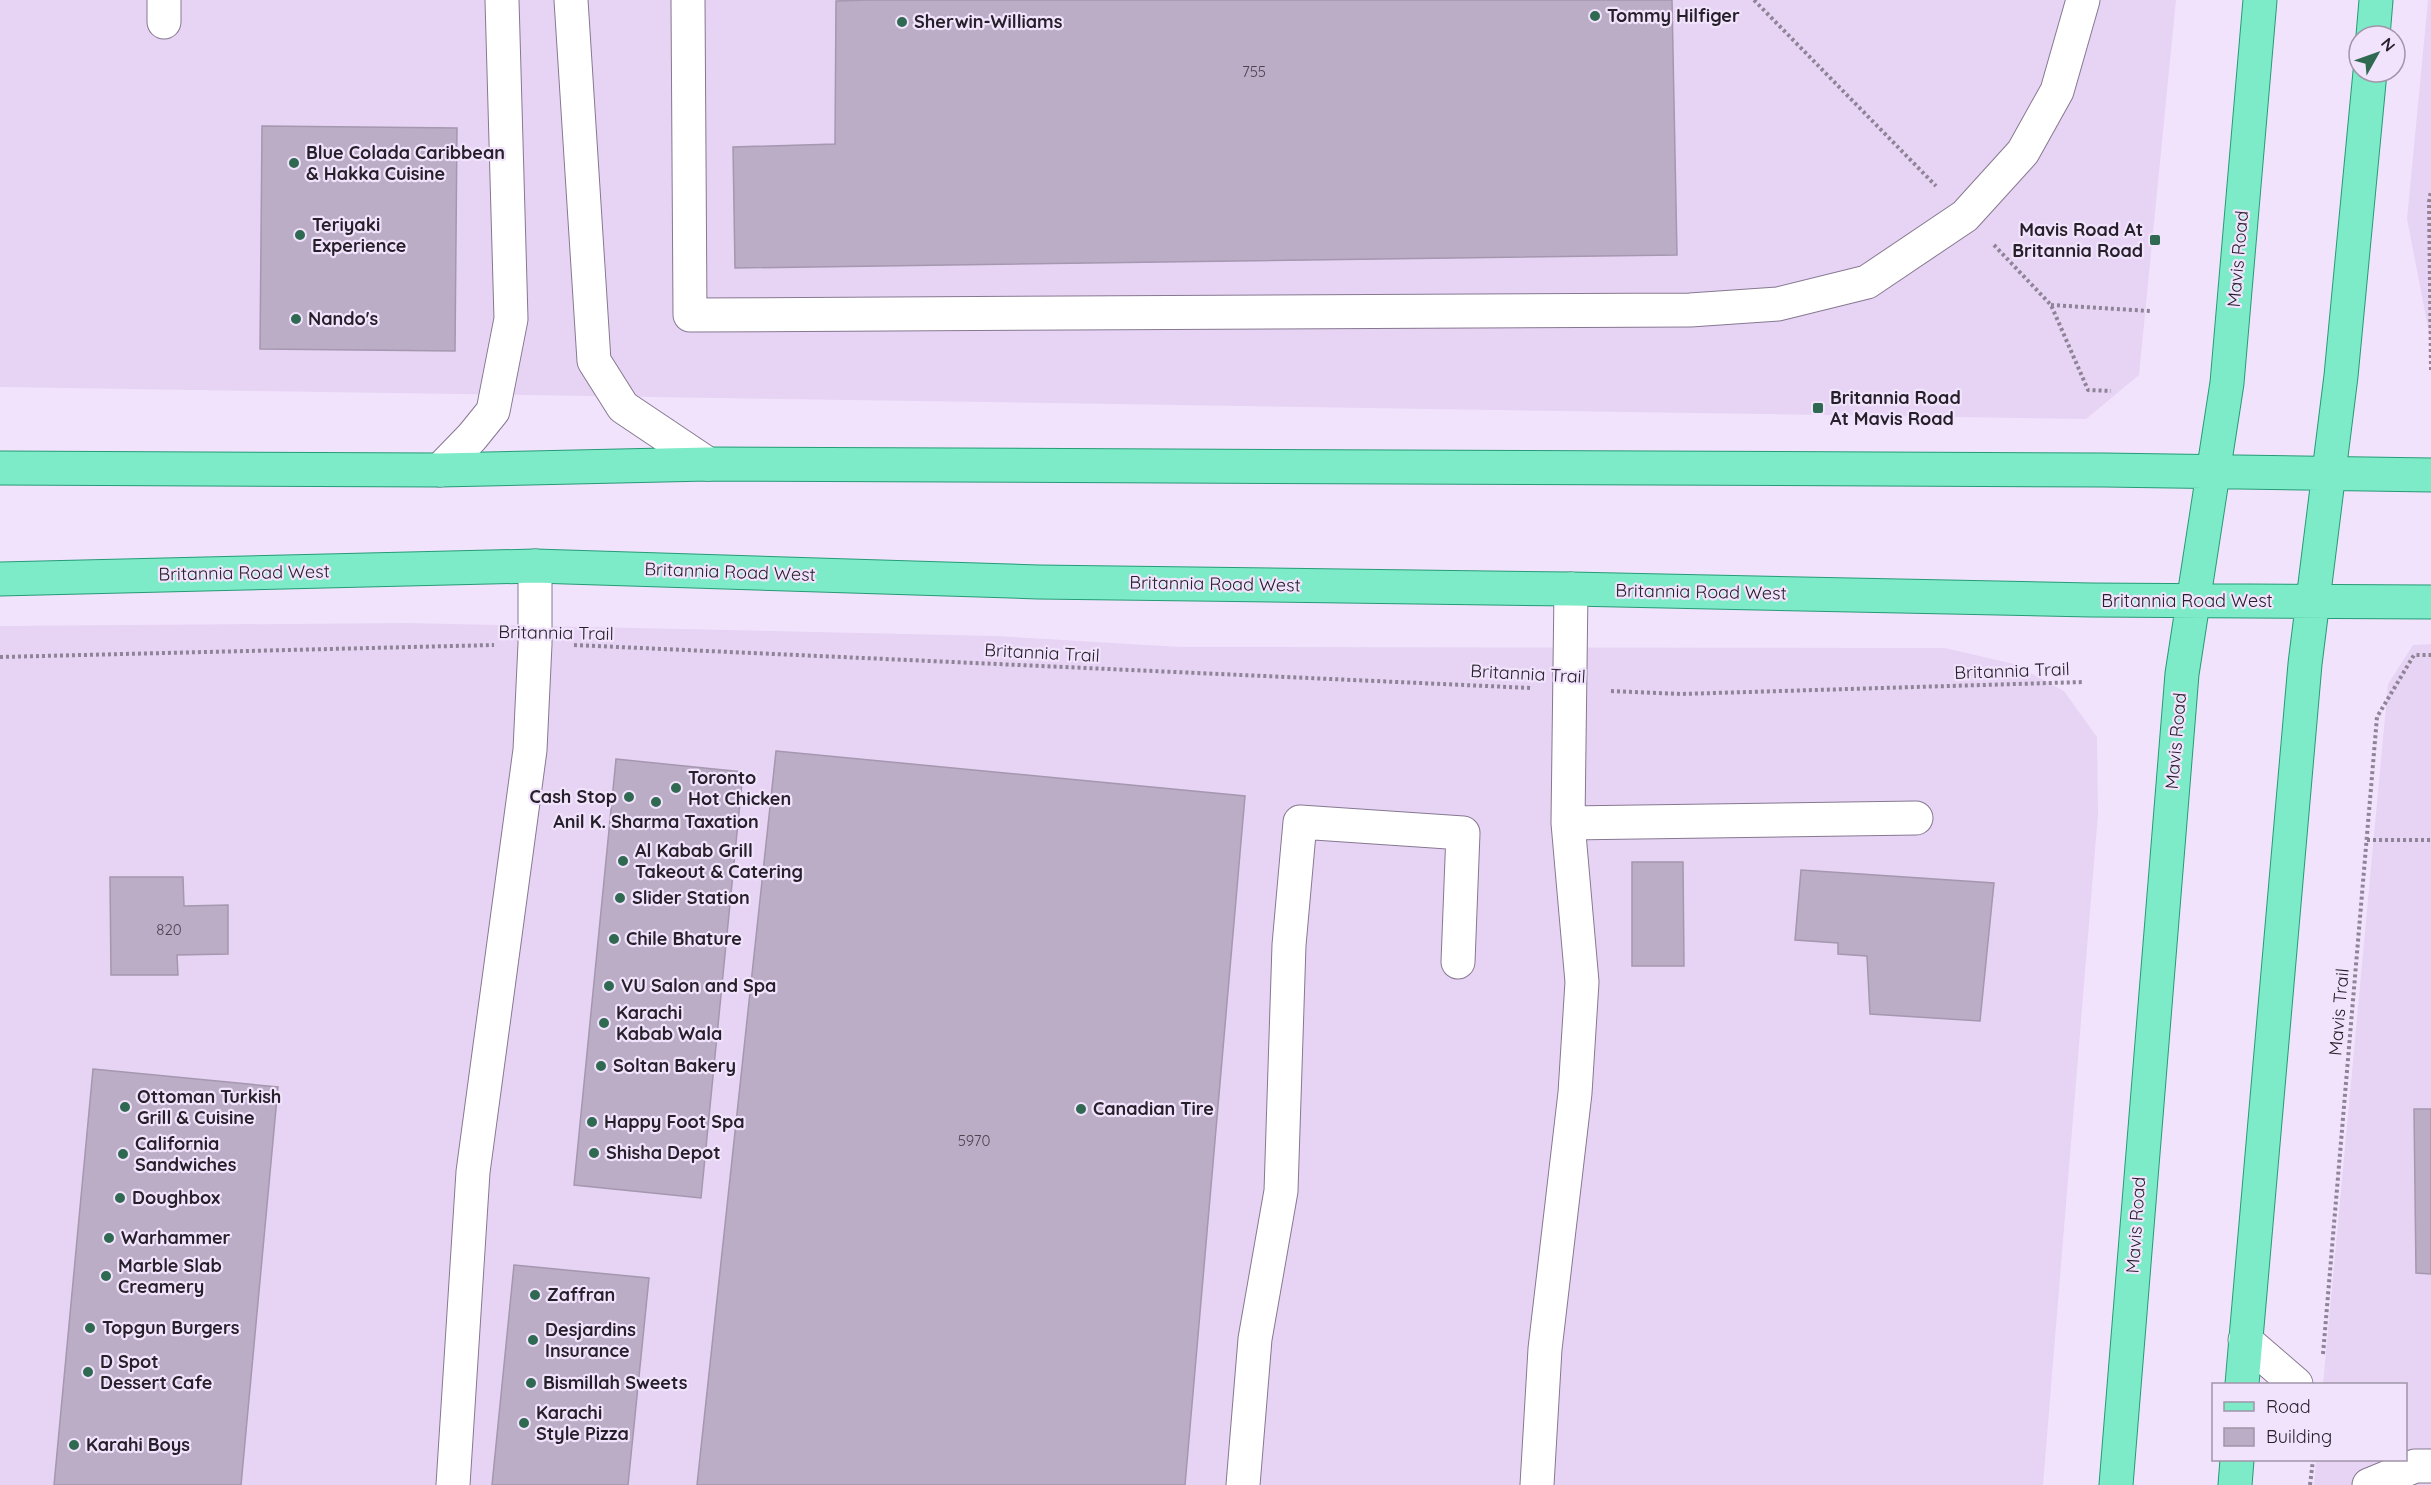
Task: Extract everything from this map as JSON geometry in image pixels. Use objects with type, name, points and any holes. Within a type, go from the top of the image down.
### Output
[{"type":"main road","name":"Mavis Road","points":[[2116,1485],[2179,710],[2227,383],[2260,0]]},
{"type":"main road","points":[[2374,24],[2376,0]]},
{"type":"main road","points":[[2242,1383],[2313,602],[2341,376],[2369,84]]},
{"type":"main road","points":[[0,468],[440,470],[708,464],[2431,475]]},
{"type":"main road","name":"Britannia Road West","points":[[0,579],[535,566],[1038,582],[2194,601],[2431,602]]},
{"type":"main road","points":[[2235,1485],[2237,1461]]},
{"type":"lane","points":[[440,470],[493,411],[511,319],[502,0]]},
{"type":"lane","points":[[571,0],[594,361],[623,407],[708,464]]},
{"type":"lane","points":[[688,0],[690,315],[1690,310],[1778,304],[1867,282],[1965,216],[2023,152],[2057,91],[2083,0]]},
{"type":"lane","points":[[453,1485],[473,1172],[530,750],[535,644],[535,566]]},
{"type":"lane","points":[[1537,1485],[1545,1349],[1575,1093],[1582,982],[1568,823],[1571,589]]},
{"type":"lane","points":[[1568,823],[1916,818]]},
{"type":"lane","points":[[1243,1485],[1255,1339],[1281,1191],[1288,978],[1300,822],[1463,833],[1458,962]]},
{"type":"lane","points":[[2245,1340],[2295,1383]]},
{"type":"lane","points":[[2369,1485],[2417,1464]]},
{"type":"path","points":[[2431,191],[2429,202],[2431,370]]},
{"type":"path","points":[[2051,305],[2150,311]]},
{"type":"path","name":"Britannia Trail","points":[[0,657],[535,644],[1681,694],[2083,682]]},
{"type":"path","name":"Mavis Trail","points":[[2323,1357],[2377,717],[2414,655],[2431,655]]},
{"type":"path","points":[[2367,840],[2431,840]]},
{"type":"path","points":[[2310,1485],[2313,1461]]},
{"type":"shaded area","points":[[0,0],[2176,0],[2139,375],[2086,419],[0,387]]},
{"type":"shaded area","points":[[2428,0],[2431,0],[2431,343],[2407,219]]},
{"type":"shaded area","points":[[408,623],[996,636],[1181,647],[1945,648],[2014,664],[2064,691],[2097,737],[2098,814],[2043,1485],[0,1485],[0,626]]},
{"type":"shaded area","points":[[2431,644],[2431,1485],[2314,1485],[2316,1461],[2407,1461],[2407,1383],[2323,1383],[2388,684],[2413,645]]},
{"type":"building","points":[[1672,0],[1677,255],[735,268],[733,147],[835,144],[836,1]]},
{"type":"building","points":[[262,126],[457,128],[455,351],[260,349]]},
{"type":"building","points":[[776,751],[1245,796],[1185,1485],[697,1485]]},
{"type":"building","points":[[616,759],[743,772],[701,1198],[574,1185]]},
{"type":"building","points":[[1632,862],[1683,862],[1684,966],[1632,966]]},
{"type":"building","points":[[1801,870],[1994,883],[1980,1021],[1870,1014],[1867,956],[1838,954],[1838,943],[1795,940]]},
{"type":"building","points":[[110,877],[183,877],[184,906],[228,905],[228,954],[177,955],[178,975],[111,975]]},
{"type":"building","points":[[93,1069],[278,1087],[241,1485],[54,1485]]},
{"type":"building","points":[[2414,1109],[2431,1109],[2431,1274],[2416,1273]]},
{"type":"building","points":[[514,1265],[649,1278],[628,1485],[492,1485]]},
{"type":"place","name":"Tommy Hilfiger","points":[[1595,16]]},
{"type":"place","name":"Sherwin-Williams","points":[[902,22]]},
{"type":"place","name":"Blue Colada Caribbean & Hakka Cuisine","points":[[294,163]]},
{"type":"place","name":"Teriyaki Experience","points":[[300,235]]},
{"type":"place","name":"Mavis Road At Britannia Road","points":[[2155,240]]},
{"type":"place","name":"Nando's","points":[[296,319]]},
{"type":"place","name":"Britannia Road At Mavis Road","points":[[1818,408]]},
{"type":"place","name":"Toronto Hot Chicken","points":[[676,788]]},
{"type":"place","name":"Cash Stop","points":[[629,797]]},
{"type":"place","name":"Anil K. Sharma Taxation","points":[[656,802]]},
{"type":"place","name":"Al Kabab Grill Takeout & Catering","points":[[623,861]]},
{"type":"place","name":"Slider Station","points":[[620,898]]},
{"type":"place","name":"Chile Bhature","points":[[614,939]]},
{"type":"place","name":"VU Salon and Spa","points":[[609,986]]},
{"type":"place","name":"Karachi Kabab Wala","points":[[604,1023]]},
{"type":"place","name":"Soltan Bakery","points":[[601,1066]]},
{"type":"place","name":"Ottoman Turkish Grill & Cuisine","points":[[125,1107]]},
{"type":"place","name":"Canadian Tire","points":[[1081,1109]]},
{"type":"place","name":"Happy Foot Spa","points":[[592,1122]]},
{"type":"place","name":"Shisha Depot","points":[[594,1153]]},
{"type":"place","name":"California Sandwiches","points":[[123,1154]]},
{"type":"place","name":"Doughbox","points":[[120,1198]]},
{"type":"place","name":"Warhammer","points":[[109,1238]]},
{"type":"place","name":"Marble Slab Creamery","points":[[106,1276]]},
{"type":"place","name":"Zaffran","points":[[535,1295]]},
{"type":"place","name":"Topgun Burgers","points":[[90,1328]]},
{"type":"place","name":"Desjardins Insurance","points":[[533,1340]]},
{"type":"place","name":"D Spot Dessert Cafe","points":[[88,1372]]},
{"type":"place","name":"Bismillah Sweets","points":[[531,1383]]},
{"type":"place","name":"Karachi Style Pizza","points":[[524,1423]]},
{"type":"place","name":"Karahi Boys","points":[[74,1445]]}]
